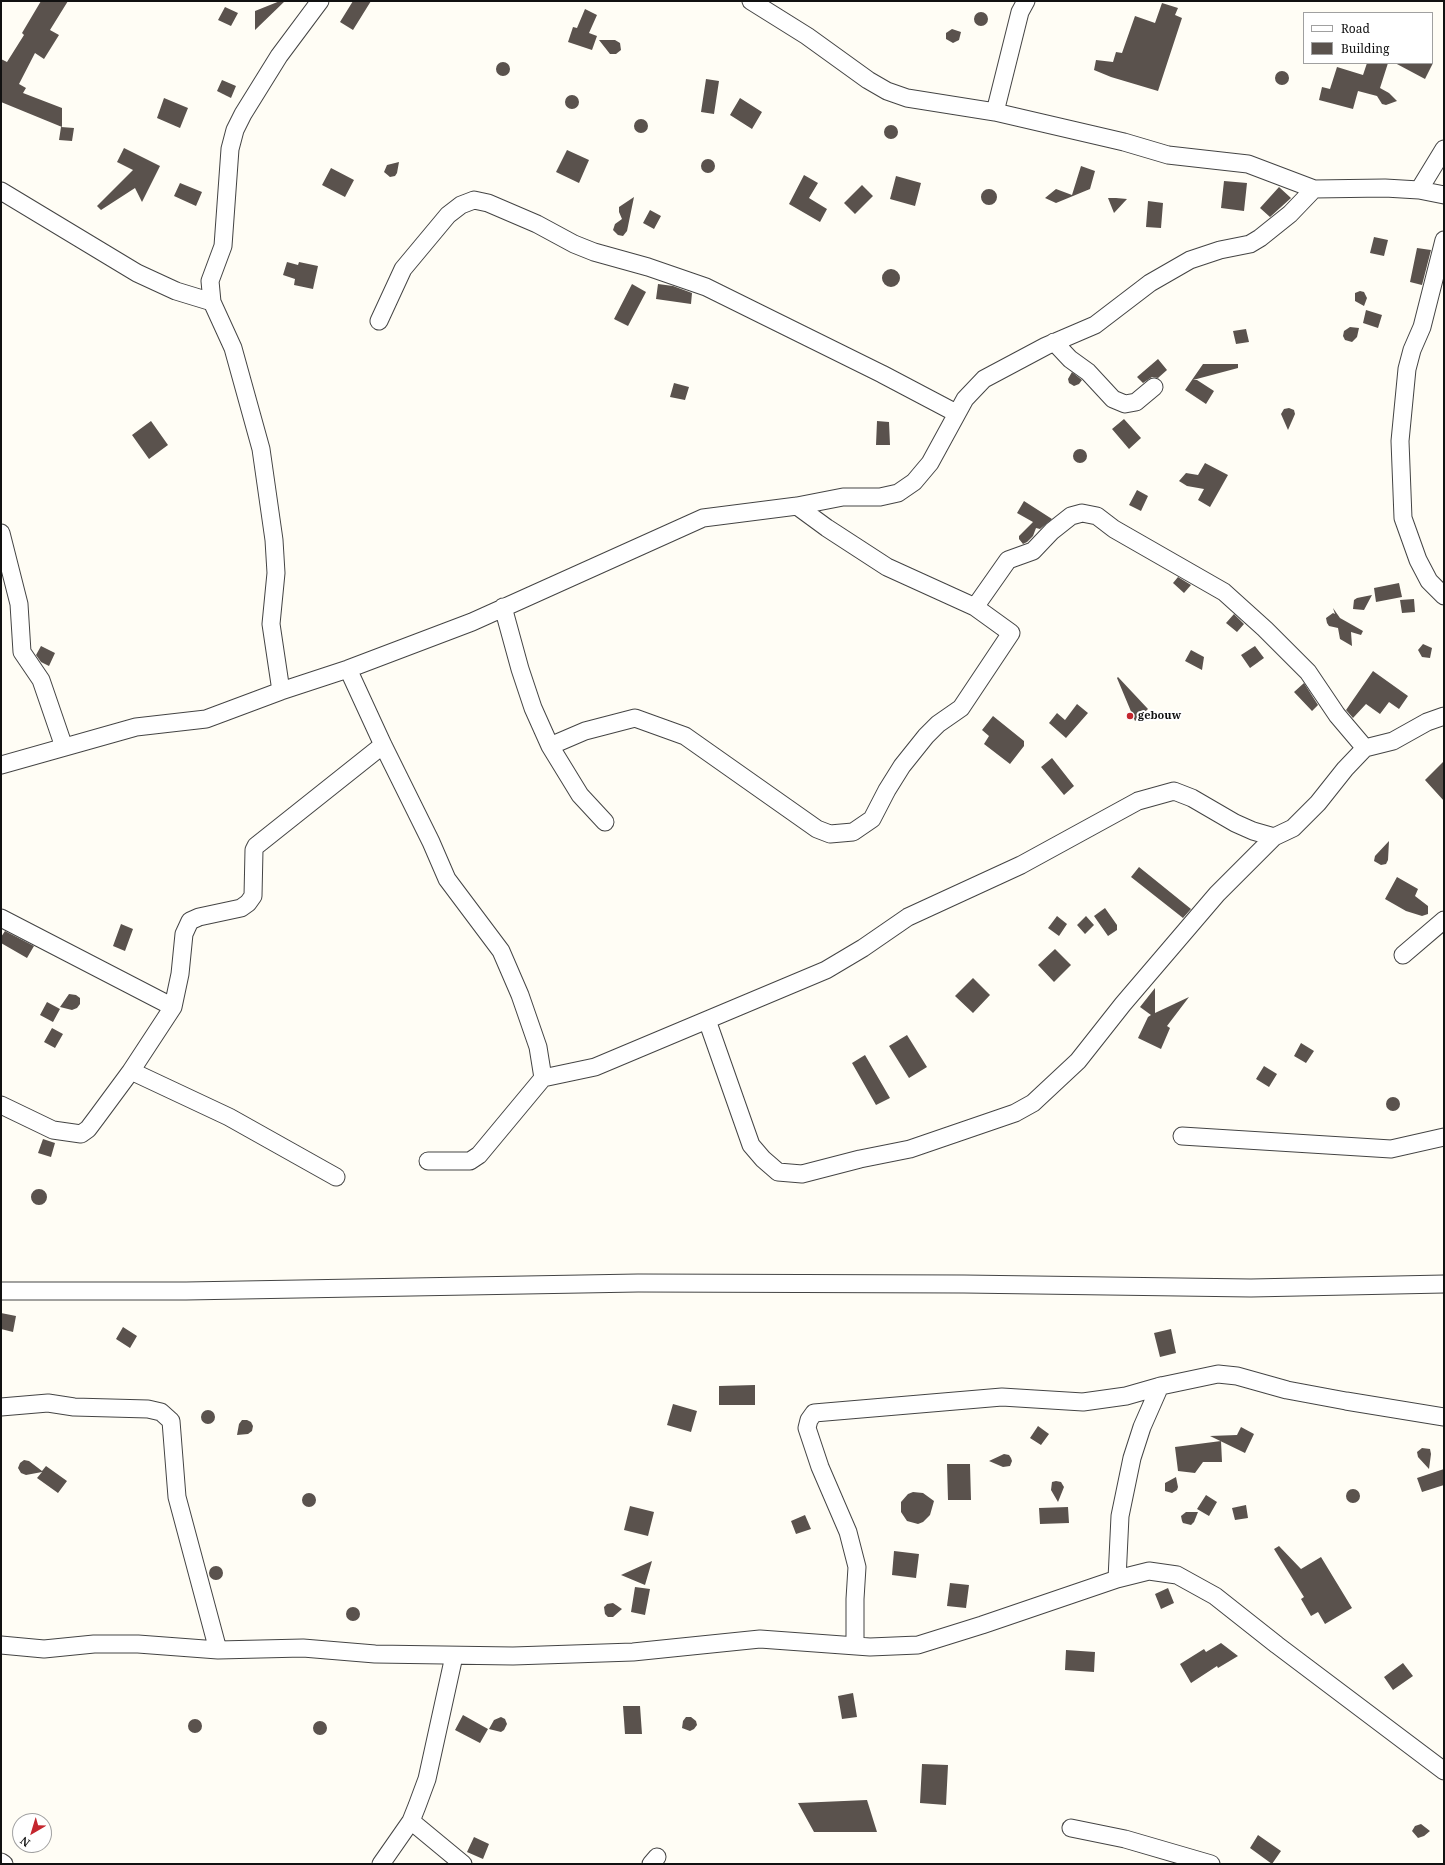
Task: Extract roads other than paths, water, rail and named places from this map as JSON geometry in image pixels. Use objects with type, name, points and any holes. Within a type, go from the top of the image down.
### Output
[{"type":"street","points":[[281,691],[271,624],[276,573],[274,540],[261,449],[233,348],[212,302],[210,281],[223,246],[230,148],[235,130],[242,114],[279,56],[320,1]]},
{"type":"street","points":[[750,1],[807,36],[868,80],[887,91],[907,98],[995,112],[1124,142],[1168,155],[1248,164],[1314,189],[1357,188],[1419,190],[1444,195]]},
{"type":"street","points":[[995,112],[1020,12],[1026,1]]},
{"type":"street","points":[[1419,190],[1444,149]]},
{"type":"street","points":[[1,765],[64,746],[136,727],[206,719],[281,691],[348,669],[472,622],[703,518],[797,506],[843,497],[880,497],[898,493],[914,482],[930,463],[965,399],[984,379],[1016,360],[1054,342],[1096,325],[1150,283],[1190,260],[1220,250],[1250,244],[1290,214],[1314,189]]},
{"type":"street","points":[[1,191],[137,273],[176,291],[212,302]]},
{"type":"street","points":[[379,321],[403,269],[448,216],[461,205],[474,200],[488,203],[537,224],[574,244],[594,252],[648,267],[706,287],[882,374],[956,413]]},
{"type":"street","points":[[1444,240],[1424,320],[1407,369],[1400,441],[1403,518],[1418,560],[1429,581],[1444,596]]},
{"type":"street","points":[[1054,342],[1070,359],[1088,372],[1113,399],[1124,404],[1136,402],[1154,387]]},
{"type":"street","points":[[550,746],[585,731],[634,718],[685,736],[817,829],[830,834],[853,832],[872,819],[899,772],[926,736],[938,724],[961,708],[1011,633],[975,607],[887,566],[827,528],[797,506]]},
{"type":"street","points":[[975,607],[1008,560],[1033,551],[1052,531],[1071,516],[1082,513],[1097,516],[1114,529],[1224,592],[1265,629],[1308,672],[1337,715],[1365,748]]},
{"type":"street","points":[[1,533],[19,604],[22,652],[41,680],[64,746]]},
{"type":"street","points":[[503,607],[520,669],[533,708],[550,746],[580,795],[605,822]]},
{"type":"street","points":[[348,669],[383,745],[431,842],[447,879],[501,951],[520,995],[538,1047],[543,1078]]},
{"type":"street","points":[[707,1020],[751,1145],[763,1159],[778,1172],[802,1174],[860,1159],[910,1149],[1015,1113],[1033,1104],[1078,1061],[1123,1004],[1217,894],[1274,838],[1293,828],[1318,803],[1345,769],[1365,748],[1393,741],[1427,722],[1444,716]]},
{"type":"street","points":[[1,1105],[53,1130],[81,1134],[88,1129],[131,1071],[173,1007],[180,974],[184,934],[190,921],[199,917],[241,908],[248,903],[253,896],[254,850],[256,846],[383,745]]},
{"type":"street","points":[[428,1161],[470,1161],[479,1155],[543,1078],[594,1067],[826,970],[863,948],[908,917],[1021,865],[1138,801],[1174,791],[1192,798],[1235,823],[1274,838]]},
{"type":"street","points":[[1,918],[173,1007]]},
{"type":"street","points":[[1403,956],[1444,920]]},
{"type":"street","points":[[131,1071],[229,1117],[336,1177]]},
{"type":"street","points":[[1182,1136],[1391,1148],[1444,1138]]},
{"type":"street","points":[[1,1290],[186,1291],[638,1283],[956,1284],[1251,1288],[1444,1284]]},
{"type":"street","points":[[854,1646],[857,1567],[848,1532],[820,1467],[807,1428],[809,1420],[814,1413],[1002,1397],[1083,1402],[1126,1396],[1160,1386],[1218,1374],[1231,1375],[1287,1390],[1444,1417]]},
{"type":"street","points":[[1117,1579],[1120,1516],[1132,1458],[1142,1427],[1160,1386]]},
{"type":"street","points":[[1,1407],[48,1403],[74,1407],[148,1410],[161,1412],[170,1421],[177,1497],[218,1650]]},
{"type":"street","points":[[1,1645],[44,1649],[94,1644],[138,1644],[218,1650],[303,1648],[353,1653],[513,1656],[632,1652],[760,1639],[870,1647],[918,1645],[1117,1579],[1149,1571],[1177,1575],[1215,1596],[1277,1646],[1444,1771]]},
{"type":"street","points":[[381,1864],[411,1821],[427,1779],[454,1656]]},
{"type":"street","points":[[411,1821],[464,1864]]},
{"type":"street","points":[[1071,1828],[1124,1839],[1211,1864]]},
{"type":"place","name":"gebouw","points":[[1130,716]]}]
